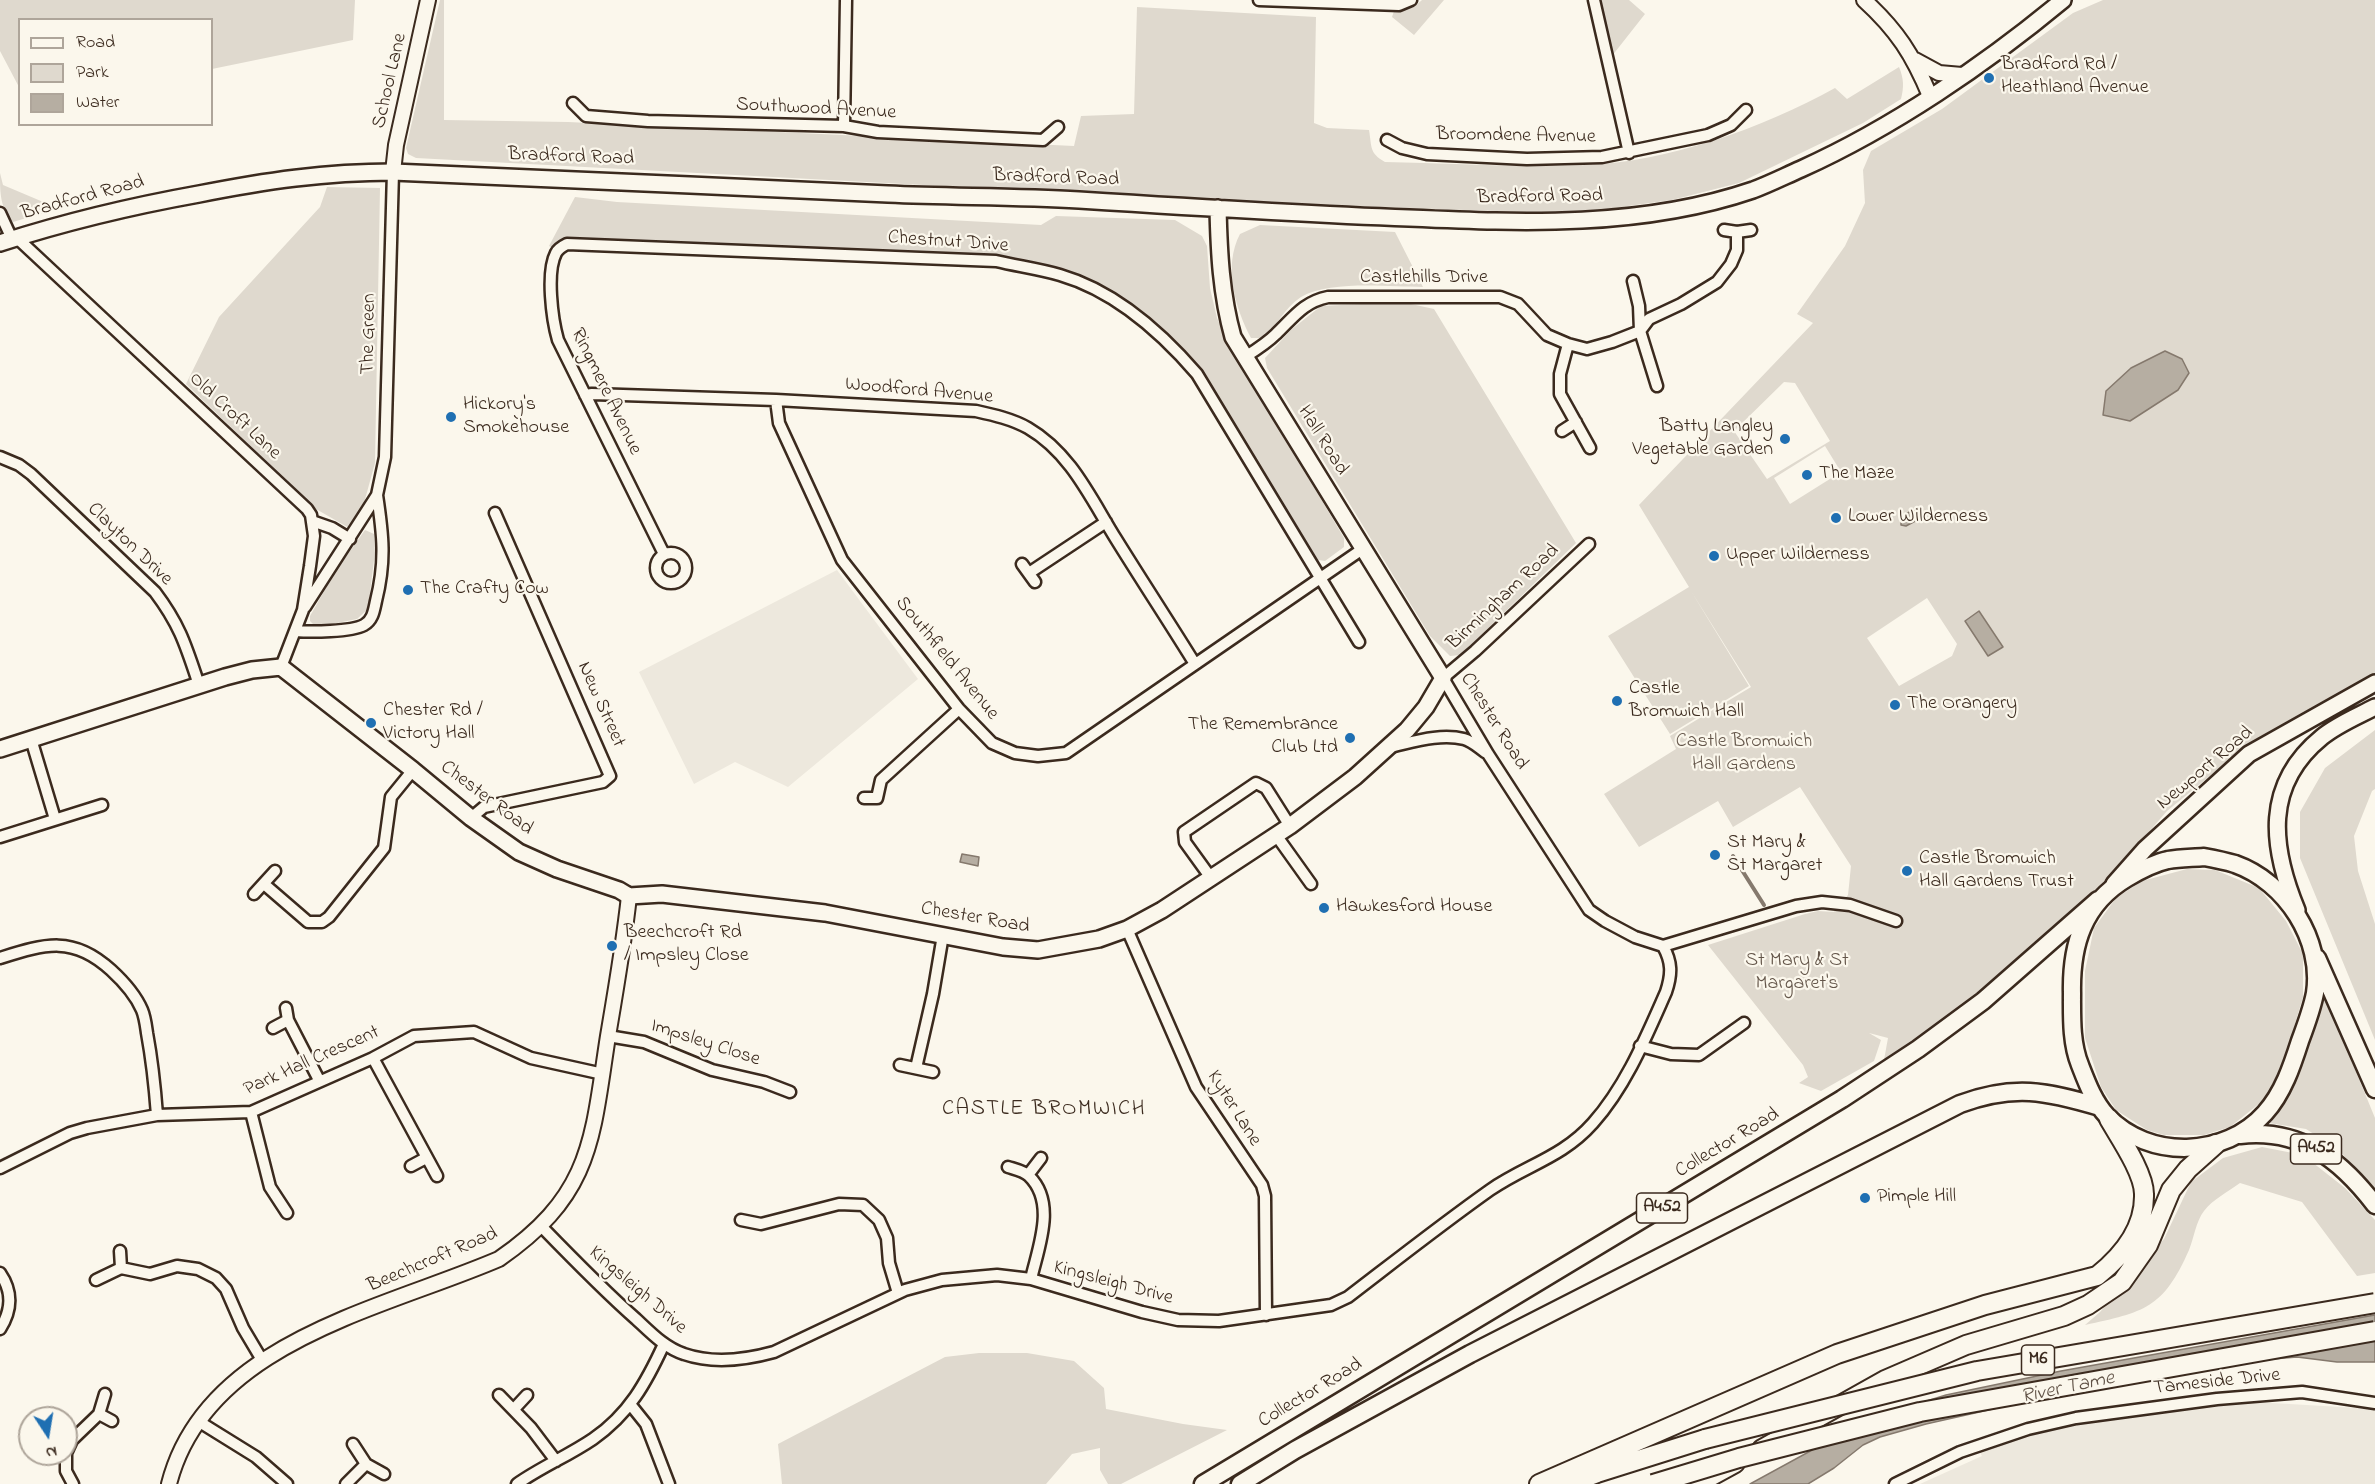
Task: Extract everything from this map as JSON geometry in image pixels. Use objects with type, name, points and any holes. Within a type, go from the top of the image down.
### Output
[{"type":"highway","name":"Collector Road","points":[[1203,1484],[1852,1093],[1918,1049],[1983,1001],[2104,894],[2137,872],[2167,861],[2204,857],[2236,865],[2257,875],[2299,915]]},
{"type":"highway","points":[[1539,1484],[1837,1354],[1985,1305],[2097,1276],[2127,1246],[2141,1217],[2144,1193],[2133,1160],[2089,1088],[2076,1054],[2072,1016],[2071,972],[2076,947],[2084,923],[2104,894]]},
{"type":"highway","points":[[2299,915],[2375,1089]]},
{"type":"highway","points":[[2104,1113],[2139,1139],[2153,1145],[2185,1148],[2216,1144],[2236,1136],[2253,1125],[2280,1093],[2307,1021],[2315,992],[2313,949]]},
{"type":"highway","name":"Collector Road","points":[[1240,1484],[1295,1450],[1470,1354],[1960,1104],[2012,1090],[2048,1093],[2104,1113]]},
{"type":"highway","name":"A452","points":[[2236,1136],[2255,1133],[2298,1140],[2324,1153],[2359,1184],[2375,1205]]},
{"type":"highway","points":[[1697,1484],[1885,1380],[1966,1345],[2064,1316],[2088,1305],[2122,1281],[2148,1245],[2171,1190],[2188,1169],[2216,1144]]},
{"type":"highway","name":"M6","points":[[1569,1484],[1706,1439],[1977,1371],[2253,1322],[2375,1303]]},
{"type":"highway","name":"M6","points":[[1653,1484],[1739,1458],[1920,1412],[2375,1331]]},
{"type":"main road","name":"Bradford Road","points":[[10,240],[135,206],[282,178],[350,172],[1072,200],[1515,222],[1594,220],[1710,202],[1755,189],[1851,145],[1962,75],[2063,0]]},
{"type":"main road","name":"Hall Road","points":[[1218,208],[1223,302],[1233,337],[1443,678]]},
{"type":"main road","points":[[0,749],[199,685],[252,670],[281,667]]},
{"type":"main road","name":"Chester Road","points":[[281,667],[471,818],[519,852],[557,869],[619,890],[630,896],[662,894],[825,913],[1003,947],[1038,950],[1099,939],[1126,929],[1162,910],[1290,826],[1355,777],[1407,730],[1426,707],[1443,678]]},
{"type":"main road","name":"Newport Road","points":[[2104,894],[2145,849],[2249,754],[2375,683]]},
{"type":"main road","points":[[2299,915],[2286,884],[2277,844],[2276,820],[2286,782],[2309,749],[2324,735],[2375,707]]},
{"type":"street","name":"School Lane","points":[[393,172],[396,145],[428,0]]},
{"type":"street","points":[[844,126],[846,0]]},
{"type":"street","points":[[1259,0],[1399,5],[1411,0]]},
{"type":"street","points":[[1594,0],[1629,153]]},
{"type":"street","points":[[1864,0],[1885,21],[1915,60],[1930,96]]},
{"type":"street","points":[[1915,60],[1939,73],[1962,75]]},
{"type":"street","name":"Southwood Avenue","points":[[573,103],[586,116],[648,121],[844,126],[878,132],[1043,140],[1058,127]]},
{"type":"street","name":"Broomdene Avenue","points":[[1387,140],[1402,148],[1427,154],[1527,159],[1602,157],[1708,135],[1731,125],[1746,110]]},
{"type":"street","name":"The Green","points":[[303,610],[377,495],[385,457],[393,172]]},
{"type":"street","name":"Old Croft Lane","points":[[0,213],[10,240],[307,509],[312,521]]},
{"type":"street","points":[[1724,230],[1737,232],[1751,230]]},
{"type":"street","name":"Castlehills Drive","points":[[1245,357],[1270,340],[1299,310],[1316,299],[1329,297],[1500,297],[1518,304],[1547,335],[1587,349],[1640,331],[1649,320],[1717,282],[1731,264],[1737,249],[1737,232]]},
{"type":"street","name":"Ringmere Avenue","points":[[567,244],[557,250],[552,263],[551,313],[558,340],[664,554]]},
{"type":"street","name":"Chestnut Drive","points":[[567,244],[996,261],[1061,276],[1106,294],[1146,321],[1197,374],[1359,642]]},
{"type":"street","points":[[1633,281],[1639,306],[1640,331],[1658,386]]},
{"type":"street","points":[[1568,344],[1560,374],[1560,394],[1590,448]]},
{"type":"street","name":"Woodford Avenue","points":[[585,395],[776,400],[976,411],[1003,417],[1029,429],[1064,458],[1088,489],[1106,522],[1195,664]]},
{"type":"street","name":"Southfield Avenue","points":[[776,400],[779,423],[842,560],[959,709],[992,743],[1015,753],[1038,756],[1066,753],[1364,548]]},
{"type":"street","points":[[1562,430],[1576,422]]},
{"type":"street","name":"Clayton Drive","points":[[0,457],[19,465],[31,474],[155,592],[171,613],[183,635],[199,685]]},
{"type":"street","name":"The Green","points":[[295,631],[317,632],[363,626],[371,619],[383,574],[383,534],[377,495]]},
{"type":"street","name":"New Street","points":[[471,818],[484,807],[603,782],[610,776],[495,513]]},
{"type":"street","points":[[281,667],[303,610],[314,536],[312,521],[332,528],[350,539]]},
{"type":"street","points":[[1029,573],[1106,522]]},
{"type":"street","name":"Birmingham Road","points":[[1443,678],[1589,544]]},
{"type":"street","name":"Chester Road","points":[[1443,678],[1488,754],[1589,910],[1635,937],[1663,946]]},
{"type":"street","points":[[864,798],[877,798],[881,780],[959,709]]},
{"type":"street","points":[[1389,747],[1449,737],[1467,740],[1488,754]]},
{"type":"street","points":[[31,739],[55,819]]},
{"type":"street","points":[[264,884],[308,922],[322,922],[329,917],[384,848],[391,797],[413,770]]},
{"type":"street","points":[[1211,878],[1185,842],[1184,832],[1256,783],[1266,788],[1290,826]]},
{"type":"street","points":[[0,837],[102,805]]},
{"type":"street","points":[[1276,835],[1311,884]]},
{"type":"street","points":[[254,894],[275,871]]},
{"type":"street","name":"Beechcroft Road","points":[[169,1484],[173,1468],[198,1421],[234,1380],[262,1360],[331,1324],[499,1259],[541,1226],[564,1199],[579,1173],[593,1133],[630,896]]},
{"type":"street","points":[[1663,946],[1796,906],[1822,902],[1850,905],[1896,921]]},
{"type":"street","name":"Kyter Lane","points":[[1126,929],[1196,1087],[1262,1185],[1266,1203],[1266,1315]]},
{"type":"street","points":[[916,1068],[933,994],[943,935]]},
{"type":"street","points":[[0,958],[33,948],[59,945],[80,948],[100,960],[120,978],[143,1011],[152,1060],[158,1115]]},
{"type":"street","name":"Kingsleigh Drive","points":[[541,1226],[601,1288],[664,1344],[684,1354],[718,1360],[752,1358],[774,1352],[898,1293],[942,1280],[997,1275],[1030,1279],[1142,1312],[1178,1320],[1219,1321],[1331,1305],[1348,1297],[1492,1188],[1572,1144],[1594,1122],[1624,1079],[1666,992],[1671,978],[1670,959],[1663,946]]},
{"type":"street","points":[[286,1008],[288,1020],[320,1080]]},
{"type":"street","points":[[273,1028],[288,1020]]},
{"type":"street","points":[[1640,1047],[1671,1054],[1699,1055],[1744,1023]]},
{"type":"street","name":"Park Hall Crescent","points":[[0,1168],[70,1133],[87,1128],[158,1115],[250,1112],[373,1058],[414,1036],[474,1032],[531,1058],[603,1074]]},
{"type":"street","name":"Impsley Close","points":[[608,1036],[644,1042],[712,1070],[764,1082],[790,1092]]},
{"type":"street","points":[[373,1058],[436,1176]]},
{"type":"street","points":[[900,1065],[933,1072]]},
{"type":"street","points":[[250,1112],[270,1187],[287,1213]]},
{"type":"street","points":[[411,1166],[426,1158]]},
{"type":"street","points":[[1028,1175],[1041,1158]]},
{"type":"street","points":[[1008,1167],[1028,1175],[1040,1192],[1044,1210],[1043,1229],[1030,1279]]},
{"type":"street","points":[[741,1220],[761,1224],[839,1204],[863,1205],[879,1220],[887,1238],[890,1263],[898,1293]]},
{"type":"street","points":[[120,1251],[121,1268]]},
{"type":"street","points":[[96,1280],[121,1268],[150,1274],[177,1266],[198,1269],[216,1278],[226,1289],[243,1328],[262,1360]]},
{"type":"street","points":[[0,1273],[8,1285],[10,1303],[8,1317],[0,1329]]},
{"type":"street","points":[[517,1484],[542,1466],[556,1461],[593,1439],[630,1404],[646,1383],[664,1344]]},
{"type":"street","name":"Tameside Drive","points":[[1895,1484],[1960,1452],[2028,1429],[2076,1418],[2263,1394],[2302,1392],[2375,1403]]},
{"type":"street","points":[[78,1434],[99,1414],[105,1394]]},
{"type":"street","points":[[499,1395],[514,1409],[556,1461]]},
{"type":"street","points":[[514,1409],[527,1395]]},
{"type":"street","points":[[630,1404],[646,1424],[669,1484]]},
{"type":"street","points":[[99,1414],[112,1421]]},
{"type":"street","points":[[198,1421],[256,1457],[287,1484]]},
{"type":"street","points":[[353,1444],[366,1464],[384,1474]]},
{"type":"street","points":[[346,1484],[366,1464]]},
{"type":"street","points":[[66,1466],[66,1471],[73,1484]]},
{"type":"shaded area","points":[[837,570],[918,679],[788,787],[735,762],[694,784],[639,672]]},
{"type":"shaded area","points":[[2238,1401],[2375,1409],[2375,1484],[1920,1484],[1982,1456],[1979,1451],[1994,1444],[2063,1424]]},
{"type":"green space","points":[[0,0],[355,0],[353,40],[213,69],[213,18],[18,18],[18,85],[0,51]]},
{"type":"green space","points":[[440,0],[444,0],[444,120],[568,122],[1074,146],[1081,116],[1134,114],[1137,7],[1316,17],[1314,123],[1327,128],[1369,130],[1374,152],[1385,162],[1535,166],[1617,162],[1682,150],[1714,140],[1777,116],[1835,88],[1847,99],[1899,67],[1903,87],[1901,99],[1863,123],[1739,183],[1672,200],[1606,209],[1551,213],[1261,203],[416,158],[408,154],[406,148]]},
{"type":"green space","points":[[1422,0],[1444,0],[1414,35],[1392,17],[1394,11],[1414,7]]},
{"type":"green space","points":[[1594,0],[1629,0],[1645,14],[1608,61]]},
{"type":"green space","points":[[2103,0],[2375,0],[2375,676],[2243,749],[2167,811],[2108,879],[1947,1020],[1884,1060],[1888,1038],[1869,1033],[1881,1040],[1874,1061],[1821,1091],[1799,1083],[1808,1077],[1803,1065],[1708,945],[1805,914],[1818,911],[1834,912],[1848,895],[1851,866],[1800,787],[1733,827],[1718,801],[1639,847],[1604,794],[1676,749],[1670,736],[1751,687],[1691,591],[1749,686],[1670,734],[1608,636],[1689,587],[1639,505],[1813,323],[1797,314],[1845,246],[1865,203],[1863,170],[1871,151],[1942,109],[2073,13]],"holes":[[[1784,382],[1795,383],[1830,441],[1767,479],[1734,431]],[[1825,446],[1841,472],[1790,504],[1774,478]],[[1927,598],[1957,644],[1952,656],[1899,686],[1867,638]]]},
{"type":"green space","points":[[0,173],[3,185],[48,204],[50,211],[13,222],[3,206]]},
{"type":"green space","points":[[327,187],[380,188],[375,463],[364,503],[349,528],[316,509],[186,384],[219,317],[320,207]]},
{"type":"green space","points":[[575,197],[617,202],[1041,225],[1056,216],[1175,220],[1202,236],[1207,246],[1210,288],[1217,318],[1225,336],[1344,538],[1344,547],[1325,561],[1318,560],[1205,377],[1168,333],[1143,312],[1105,289],[964,255],[571,239],[560,242],[553,248],[549,246]]},
{"type":"green space","points":[[1260,225],[1395,232],[1423,287],[1344,286],[1313,292],[1295,301],[1263,338],[1251,338],[1236,300],[1232,260],[1240,234]]},
{"type":"green space","points":[[1402,302],[1434,309],[1576,543],[1460,655],[1450,656],[1430,636],[1267,368],[1265,358],[1292,329],[1321,306]]},
{"type":"green space","points":[[365,530],[374,534],[375,552],[368,609],[357,619],[322,626],[314,625],[310,621],[310,616],[335,572]]},
{"type":"green space","points":[[2375,730],[2375,789],[2372,791],[2354,836],[2358,871],[2375,924],[2375,1040],[2300,858],[2300,812],[2325,768]]},
{"type":"green space","points":[[2187,869],[2215,870],[2259,888],[2286,921],[2303,954],[2303,997],[2284,1061],[2265,1099],[2230,1127],[2204,1135],[2164,1135],[2147,1130],[2116,1110],[2101,1087],[2085,1038],[2085,971],[2094,928],[2116,898],[2142,881]]},
{"type":"green space","points":[[2322,989],[2375,1118],[2375,1192],[2339,1150],[2306,1129],[2269,1123],[2284,1105],[2304,1052]]},
{"type":"green space","points":[[2262,1147],[2303,1155],[2345,1188],[2375,1220],[2375,1273],[2357,1276],[2302,1202],[2240,1183],[2216,1199],[2204,1211],[2179,1270],[2160,1296],[2137,1311],[2085,1325],[2100,1312],[2164,1239],[2191,1182],[2223,1158]]},
{"type":"green space","points":[[979,1353],[1027,1353],[1074,1361],[1104,1388],[1106,1409],[1227,1430],[1121,1484],[1108,1484],[1100,1470],[1100,1448],[1072,1454],[1046,1484],[782,1484],[778,1444],[945,1357]]},
{"type":"water","points":[[2165,351],[2182,359],[2189,373],[2178,390],[2130,421],[2103,415],[2106,391],[2131,368]]},
{"type":"water","points":[[1913,510],[1920,512],[1919,519],[1906,526],[1901,525],[1901,517]]},
{"type":"water","points":[[1979,611],[2003,647],[1988,656],[1965,621]]},
{"type":"water","points":[[962,854],[979,857],[978,866],[960,862]]},
{"type":"water","name":"River Tame","points":[[2375,1315],[2375,1362],[2337,1362],[2297,1357],[2237,1362],[2015,1404],[1880,1437],[1863,1445],[1834,1468],[1808,1484],[1750,1484],[1869,1419],[1946,1395],[2061,1371]]},
{"type":"waterway","points":[[1733,856],[1764,905]]},
{"type":"place","name":"Bradford Rd / Heathland Avenue","points":[[1989,78]]},
{"type":"place","name":"Hickory's Smokehouse","points":[[451,417]]},
{"type":"place","name":"Batty Langley Vegetable Garden","points":[[1785,439]]},
{"type":"place","name":"The Maze","points":[[1807,475]]},
{"type":"place","name":"Lower Wilderness","points":[[1836,518]]},
{"type":"place","name":"Upper Wilderness","points":[[1714,556]]},
{"type":"place","name":"The Crafty Cow","points":[[408,590]]},
{"type":"place","name":"Castle Bromwich Hall","points":[[1617,701]]},
{"type":"place","name":"The Orangery","points":[[1895,705]]},
{"type":"place","name":"Chester Rd / Victory Hall","points":[[371,723]]},
{"type":"place","name":"The Remembrance Club Ltd","points":[[1350,738]]},
{"type":"place","name":"St Mary & St Margaret","points":[[1715,855]]},
{"type":"place","name":"Castle Bromwich Hall Gardens Trust","points":[[1907,871]]},
{"type":"place","name":"Hawkesford House","points":[[1324,908]]},
{"type":"place","name":"Beechcroft Rd / Impsley Close","points":[[612,946]]},
{"type":"place","name":"Pimple Hill","points":[[1865,1198]]},
{"type":"district","name":"CASTLE BROMWICH","points":[[1044,1110]]},
{"type":"park label","name":"Castle Bromwich Hall Gardens","points":[[1744,754]]},
{"type":"park label","name":"St Mary & St Margaret's","points":[[1797,974]]}]
